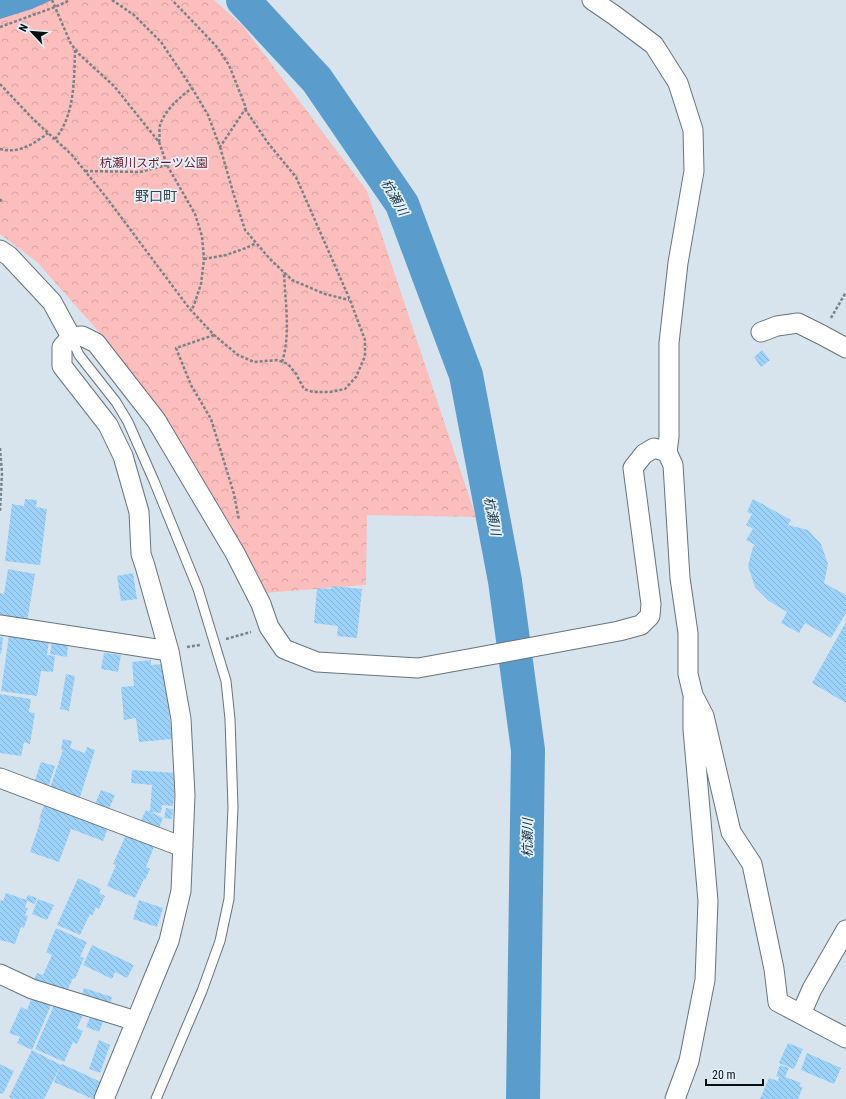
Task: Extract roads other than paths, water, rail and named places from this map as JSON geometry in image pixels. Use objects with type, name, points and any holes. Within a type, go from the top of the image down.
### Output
[{"type":"street","points":[[592,0],[614,14],[654,45],[678,83],[693,130],[694,171],[678,263],[669,343],[669,437],[667,452],[673,465],[680,578],[688,633],[688,674],[693,695],[693,729],[708,902],[705,980],[689,1061],[675,1099]]},
{"type":"street","points":[[0,250],[9,256],[52,302],[71,336]]},
{"type":"street","points":[[761,332],[777,326],[798,323],[822,334],[846,348]]},
{"type":"street","points":[[71,336],[82,336],[96,343],[156,420],[228,541],[261,604],[269,627],[284,648],[317,662],[418,668],[479,658],[619,631],[641,625],[650,616],[651,604],[633,468],[644,454],[654,448],[667,452]]},
{"type":"street","points":[[71,336],[62,347],[62,366],[108,425],[123,456],[139,512],[141,554],[169,651],[181,719],[185,795],[181,891],[169,941],[104,1099]]},
{"type":"street","points":[[0,625],[169,651]]},
{"type":"street","points":[[693,695],[704,716],[731,832],[752,864],[774,969],[778,1002],[846,1038]]},
{"type":"street","points":[[0,778],[183,847]]},
{"type":"street","points":[[801,1014],[812,989],[846,930]]},
{"type":"street","points":[[0,974],[32,989],[136,1021]]},
{"type":"lane","points":[[71,336],[79,355],[116,402],[128,422],[198,589],[226,681],[230,719],[233,806],[229,899],[220,941],[205,984],[156,1099]]},
{"type":"water","points":[[0,0],[52,0],[32,9],[0,19]]},
{"type":"waterway","name":"杭瀬川","points":[[243,0],[317,80],[402,204],[466,375],[505,581],[528,750],[523,1099]]},
{"type":"district","name":"野口町","points":[[156,196]]},
{"type":"park label","name":"杭瀬川スポーツ公園","points":[[154,163]]}]
